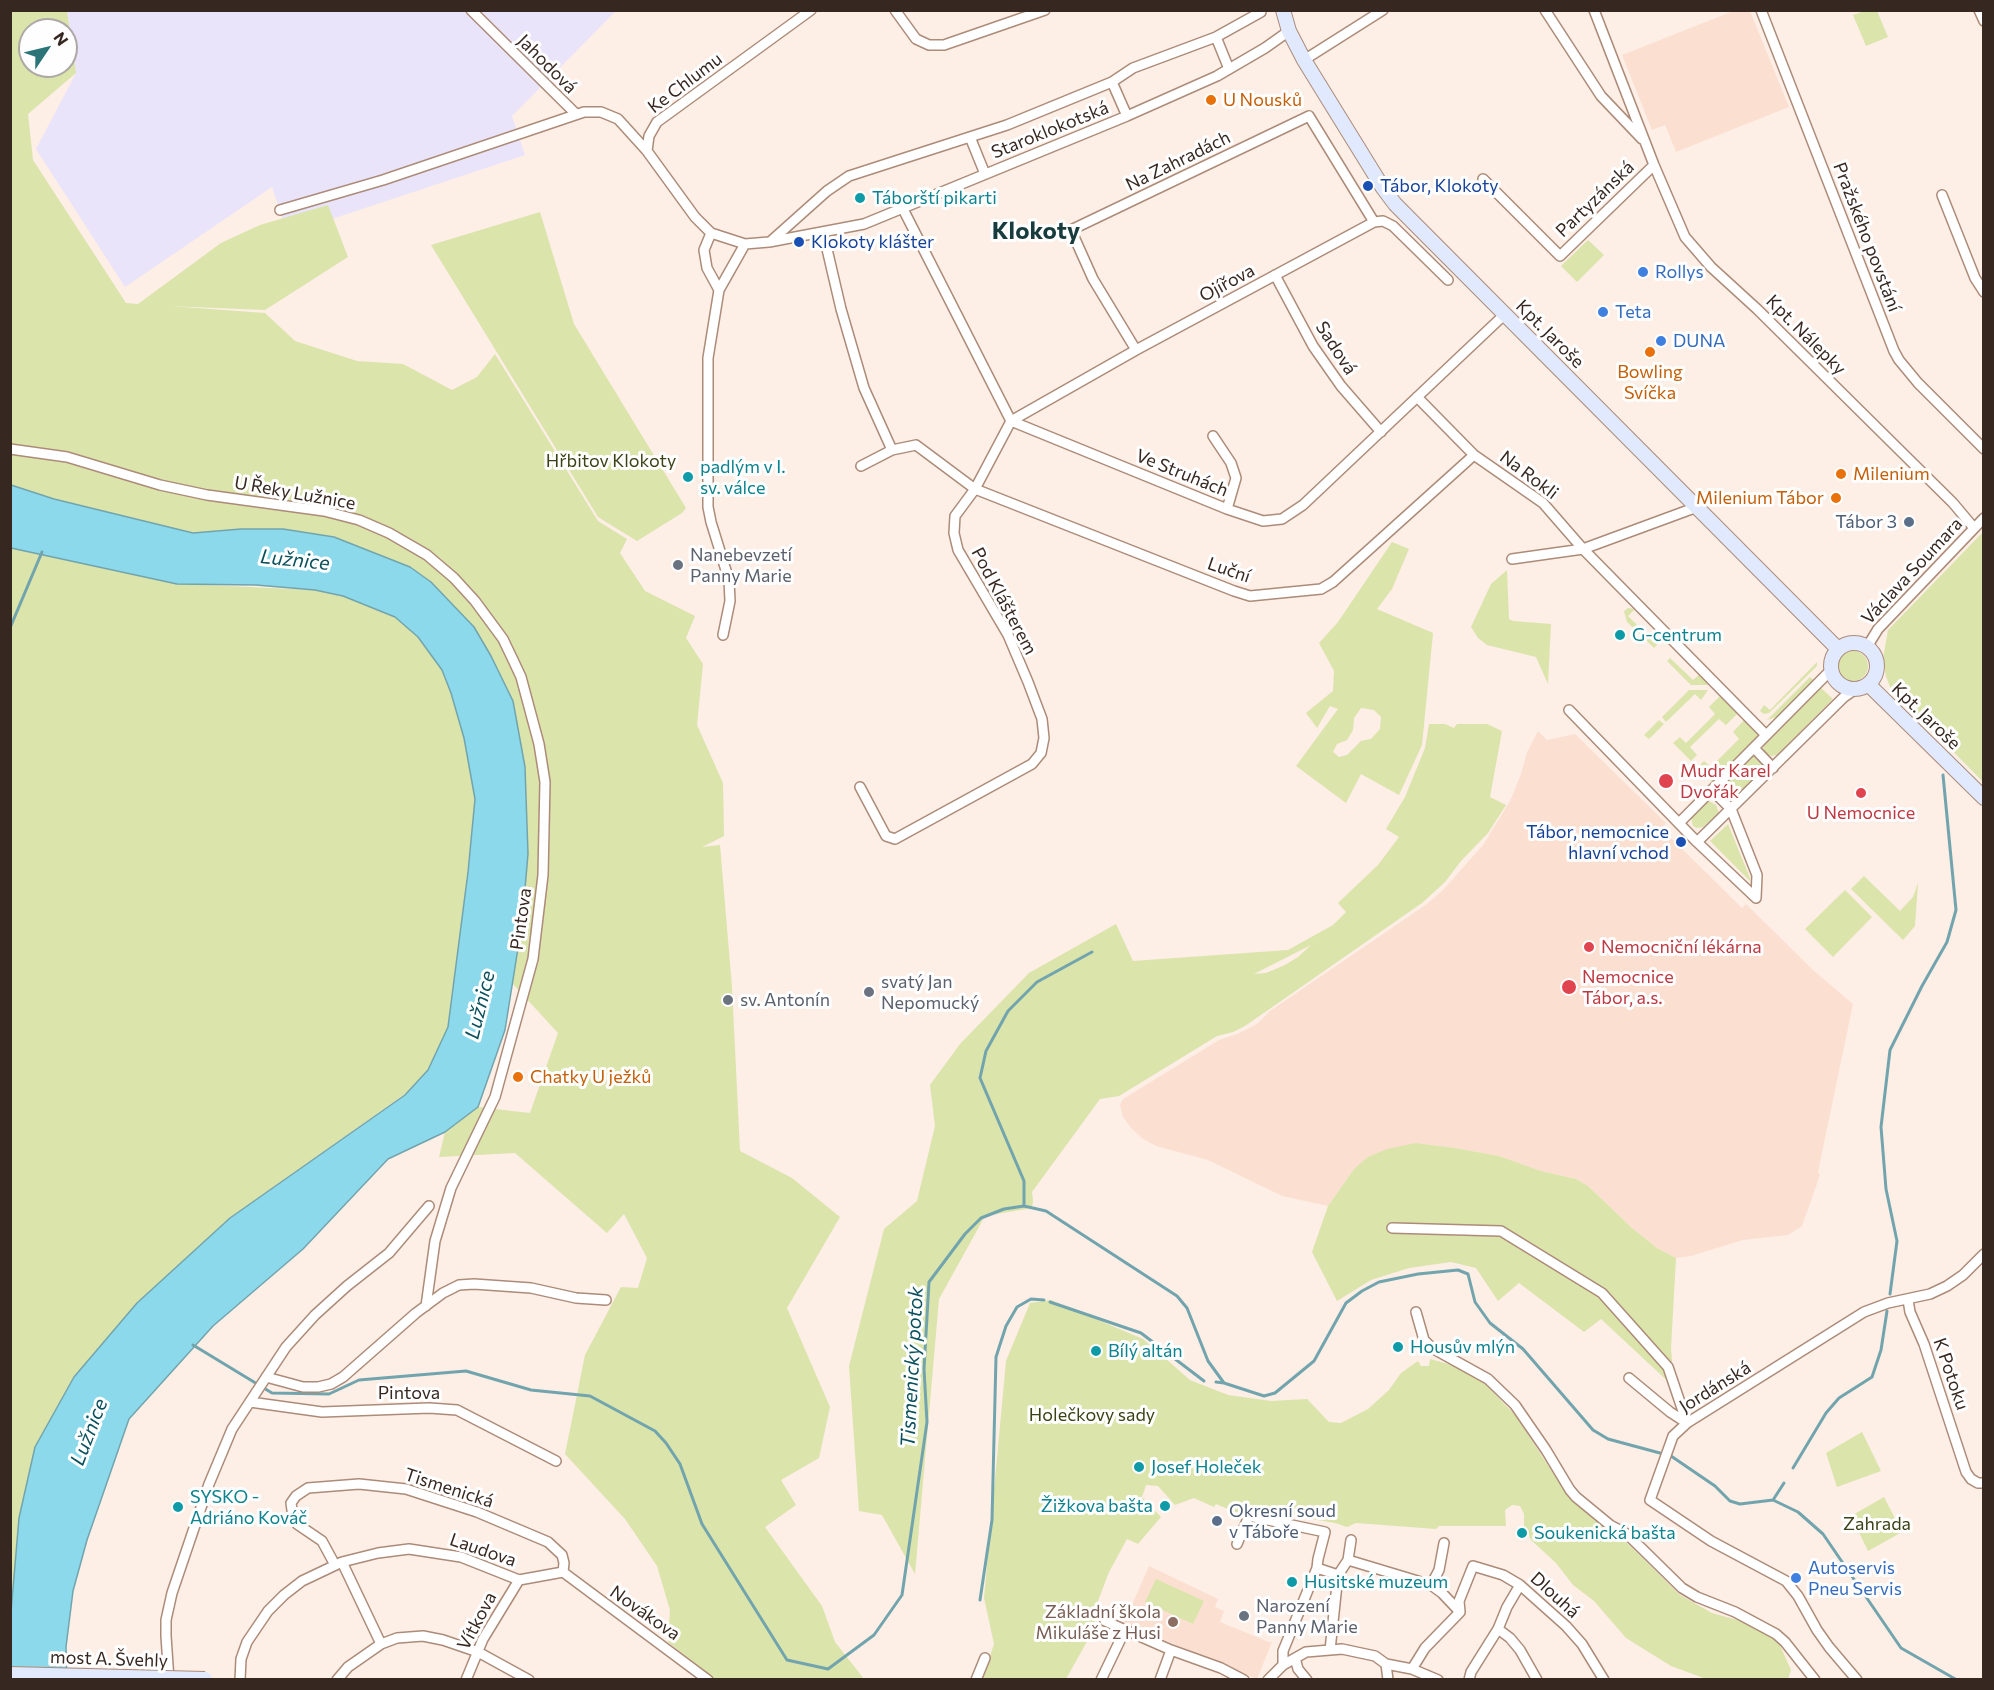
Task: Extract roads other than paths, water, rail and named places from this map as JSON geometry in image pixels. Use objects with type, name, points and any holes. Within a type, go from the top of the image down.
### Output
[{"type":"street","name":"Jahodová","points":[[471,10],[576,114]]},
{"type":"street","name":"Ke Chlumu","points":[[648,152],[649,136],[657,122],[811,10]]},
{"type":"street","points":[[895,10],[916,39],[928,45],[944,45],[1045,10]]},
{"type":"street","name":"Kpt. Jaroše","points":[[1283,10],[1289,31],[1304,60],[1389,196],[1838,649]]},
{"type":"street","points":[[1304,60],[1383,10]]},
{"type":"street","name":"Kpt. Nálepky","points":[[1545,10],[1601,96],[1646,143]]},
{"type":"street","name":"Kpt. Nálepky","points":[[1594,10],[1654,165],[1685,237],[1698,253],[1953,503],[1974,528]]},
{"type":"street","name":"Pražského povstání","points":[[1761,10],[1894,351],[1918,383],[1983,449]]},
{"type":"street","points":[[1979,10],[1983,21]]},
{"type":"street","name":"Staroklokotská","points":[[769,242],[827,191],[849,176],[1007,125],[1112,82],[1133,68],[1216,37],[1261,12]]},
{"type":"street","name":"Staroklokotská","points":[[746,244],[769,242],[864,224],[903,209],[1127,116],[1229,69],[1289,31]]},
{"type":"street","points":[[1216,37],[1229,69]]},
{"type":"street","name":"Staroklokotská","points":[[1112,82],[1127,116]]},
{"type":"street","points":[[280,210],[383,180],[576,114],[601,112],[618,119],[648,152],[695,217],[711,233],[746,244],[719,290],[708,358],[708,496],[711,522],[729,580],[730,601],[723,635]]},
{"type":"street","name":"Na Zahradách","points":[[1136,350],[1093,279],[1071,230],[1309,116],[1374,222]]},
{"type":"street","name":"Staroklokotská","points":[[970,137],[985,174]]},
{"type":"street","name":"Partyzánská","points":[[1483,179],[1560,256],[1654,165]]},
{"type":"street","points":[[1942,195],[1975,278],[1983,292]]},
{"type":"street","points":[[903,209],[1011,421]]},
{"type":"street","points":[[1374,222],[1383,221],[1393,226],[1448,280]]},
{"type":"street","name":"Ojířova","points":[[1011,421],[1136,350],[1374,222]]},
{"type":"street","points":[[823,232],[841,309],[864,388],[892,450],[861,466]]},
{"type":"street","points":[[711,233],[704,250],[707,268],[719,290]]},
{"type":"street","name":"Sadová","points":[[1275,275],[1313,346],[1341,386],[1381,432]]},
{"type":"street","name":"Ve Struhách","points":[[1011,421],[1227,509],[1263,521],[1282,519],[1303,505],[1505,314]]},
{"type":"street","name":"Na Rokli","points":[[1417,397],[1474,456],[1543,503],[1583,549],[1766,735]]},
{"type":"street","name":"Pod Klášterem","points":[[860,787],[886,837],[895,839],[1032,764],[1041,753],[1044,738],[1042,718],[1008,635],[958,550],[954,533],[955,516],[975,489],[1011,421]]},
{"type":"street","points":[[1213,436],[1231,463],[1236,478],[1227,509]]},
{"type":"street","name":"Luční","points":[[892,450],[916,445],[975,489],[1250,596],[1321,589],[1333,582],[1474,456]]},
{"type":"street","name":"U Řeky Lužnice","points":[[10,449],[67,457],[160,485],[207,495],[324,511],[359,520],[389,533],[427,555],[454,578],[475,601],[503,639],[521,677],[528,702]]},
{"type":"street","points":[[1512,559],[1583,549],[1697,507]]},
{"type":"street","name":"Václava Soumara","points":[[1867,646],[1878,629],[1983,518]]},
{"type":"street","points":[[1854,690],[1836,682],[1831,670],[1833,655],[1838,649],[1852,643],[1867,646]]},
{"type":"street","name":"Kpt. Jaroše","points":[[1697,842],[1844,697],[1854,690],[1869,685],[1874,679],[1878,665],[1867,646]]},
{"type":"street","points":[[1679,823],[1831,670]]},
{"type":"street","name":"Kpt. Jaroše","points":[[1869,685],[1983,798]]},
{"type":"street","name":"Pintova","points":[[426,1305],[435,1241],[451,1188],[495,1097],[532,958],[543,875],[545,782],[539,744],[528,702]]},
{"type":"street","points":[[1569,710],[1697,842],[1755,898],[1757,875],[1731,809],[1712,790]]},
{"type":"street","points":[[1754,748],[1773,768]]},
{"type":"street","points":[[169,1680],[166,1620],[172,1593],[209,1484],[232,1430],[286,1347],[315,1315],[389,1253],[429,1206]]},
{"type":"street","points":[[1392,1228],[1502,1231],[1602,1293],[1668,1367],[1687,1423]]},
{"type":"street","name":"Jordánská","points":[[1857,1680],[1829,1647],[1812,1623],[1798,1596],[1786,1581],[1711,1541],[1650,1500],[1674,1436],[1687,1423],[1864,1312],[1888,1303],[1930,1294],[1947,1286],[1963,1275],[1983,1254]]},
{"type":"street","name":"Pintova","points":[[266,1377],[303,1387],[331,1384],[343,1377],[426,1305],[459,1285],[531,1288],[576,1298],[606,1300]]},
{"type":"street","name":"K Potoku","points":[[1908,1300],[1965,1472],[1978,1484],[1983,1483]]},
{"type":"street","points":[[1416,1312],[1424,1340],[1432,1348],[1488,1378],[1515,1405],[1570,1490],[1588,1508],[1627,1534],[1682,1588],[1776,1634],[1815,1680]]},
{"type":"street","points":[[1629,1378],[1687,1423]]},
{"type":"street","name":"Pintova","points":[[250,1402],[322,1412],[429,1408],[457,1410],[556,1461]]},
{"type":"street","name":"Tismenická","points":[[339,1563],[322,1541],[297,1524],[291,1511],[291,1503],[308,1488],[359,1484],[406,1489],[477,1512],[554,1546],[563,1557],[563,1572]]},
{"type":"street","points":[[1237,1544],[1249,1516],[1325,1532],[1317,1568],[1283,1651],[1283,1665]]},
{"type":"street","points":[[1330,1650],[1338,1575],[1348,1560],[1351,1540]]},
{"type":"street","points":[[1431,1585],[1439,1570],[1444,1543]]},
{"type":"street","name":"Laudova","points":[[240,1680],[241,1659],[247,1642],[268,1611],[296,1586],[339,1563],[378,1553],[409,1549],[461,1557],[519,1580],[563,1572]]},
{"type":"street","points":[[1348,1560],[1431,1585],[1460,1612],[1425,1648],[1412,1669]]},
{"type":"street","points":[[339,1563],[381,1644]]},
{"type":"street","name":"Dlouhá","points":[[1460,1612],[1459,1601],[1473,1566],[1503,1575],[1520,1585],[1566,1626],[1582,1644],[1598,1677]]},
{"type":"street","points":[[1317,1568],[1338,1575]]},
{"type":"street","name":"Novákova","points":[[563,1572],[708,1680]]},
{"type":"street","name":"Vítkova","points":[[466,1680],[483,1639],[519,1580]]},
{"type":"street","points":[[1469,1680],[1471,1672],[1498,1629],[1507,1606],[1520,1585]]},
{"type":"street","points":[[1105,1621],[1170,1650],[1221,1668],[1244,1680]]},
{"type":"street","points":[[1498,1629],[1520,1650],[1537,1680]]},
{"type":"street","points":[[1101,1680],[1125,1630]]},
{"type":"street","points":[[337,1680],[348,1668],[381,1644],[397,1638],[423,1636],[478,1652],[529,1680]]},
{"type":"street","points":[[1268,1680],[1283,1665],[1306,1652],[1342,1649],[1376,1656],[1386,1664],[1412,1669],[1438,1680]]},
{"type":"street","points":[[1160,1680],[1170,1650]]},
{"type":"street","points":[[976,1680],[985,1658]]},
{"type":"street","points":[[1295,1658],[1298,1669],[1307,1680]]},
{"type":"street","points":[[1386,1664],[1388,1680]]},
{"type":"street","name":"most A. Švehly","points":[[10,1674],[206,1679]]},
{"type":"water","name":"Lužnice","points":[[11,485],[54,499],[193,533],[241,529],[283,529],[334,537],[410,567],[431,582],[474,627],[491,656],[513,701],[525,767],[528,854],[522,923],[505,1030],[478,1107],[445,1132],[388,1159],[303,1249],[213,1326],[129,1419],[87,1540],[73,1591],[66,1647],[67,1680],[11,1679],[11,1612],[19,1518],[35,1447],[74,1377],[137,1303],[230,1218],[405,1095],[428,1070],[448,1027],[475,799],[464,738],[442,670],[418,637],[395,617],[343,596],[315,590],[256,585],[177,584],[11,548]]},
{"type":"waterway","points":[[10,628],[42,552]]},
{"type":"waterway","points":[[1890,1294],[1897,1241],[1886,1189],[1881,1127],[1890,1050],[1947,942],[1956,910],[1943,775]]},
{"type":"waterway","points":[[1024,1206],[1024,1181],[980,1078],[986,1051],[1008,1011],[1037,982],[1092,952]]},
{"type":"waterway","name":"Tismenický potok","points":[[193,1345],[272,1393],[329,1394],[359,1380],[466,1371],[531,1390],[590,1396],[655,1431],[666,1443],[680,1464],[702,1524],[787,1660],[828,1669],[874,1635],[902,1595],[927,1422],[924,1369],[929,1282],[965,1234],[981,1218],[1004,1209],[1024,1206],[1046,1211],[1177,1296],[1187,1308],[1208,1361],[1224,1383],[1264,1396],[1275,1393],[1314,1361],[1346,1303],[1362,1291],[1379,1282],[1418,1274],[1458,1270],[1468,1274],[1475,1302],[1490,1323],[1523,1349],[1593,1430],[1608,1439],[1671,1456],[1715,1486],[1730,1501],[1740,1504],[1773,1500],[1798,1512],[1823,1534],[1901,1648],[1957,1680]]},
{"type":"waterway","points":[[980,1600],[992,1520],[996,1357],[1006,1326],[1017,1307],[1031,1299],[1044,1300]]},
{"type":"waterway","points":[[1050,1302],[1141,1333],[1204,1381]]},
{"type":"waterway","points":[[1793,1468],[1826,1413],[1839,1398],[1872,1377],[1881,1350],[1887,1311]]},
{"type":"waterway","name":"Tismenický potok","points":[[1216,1382],[1224,1383]]},
{"type":"waterway","points":[[1773,1500],[1784,1483]]},
{"type":"place","name":"U Nousků","points":[[1211,100]]},
{"type":"place","name":"Tábor, Klokoty","points":[[1368,186]]},
{"type":"place","name":"Táborští pikarti","points":[[860,198]]},
{"type":"place","name":"Klokoty klášter","points":[[799,242]]},
{"type":"place","name":"Rollys","points":[[1643,272]]},
{"type":"place","name":"Teta","points":[[1603,312]]},
{"type":"place","name":"DUNA","points":[[1661,341]]},
{"type":"place","name":"Bowling Svíčka","points":[[1650,352]]},
{"type":"place","name":"Milenium","points":[[1841,474]]},
{"type":"place","name":"padlým v I. sv. válce","points":[[688,477]]},
{"type":"place","name":"Milenium Tábor","points":[[1836,498]]},
{"type":"place","name":"Tábor 3","points":[[1909,522]]},
{"type":"place","name":"Nanebevzetí Panny Marie","points":[[678,565]]},
{"type":"place","name":"G-centrum","points":[[1620,635]]},
{"type":"place","name":"Mudr Karel Dvořák","points":[[1666,781]]},
{"type":"place","name":"U Nemocnice","points":[[1861,793]]},
{"type":"place","name":"Tábor, nemocnice hlavní vchod","points":[[1681,842]]},
{"type":"place","name":"Nemocniční lékárna","points":[[1589,947]]},
{"type":"place","name":"Nemocnice Tábor, a.s.","points":[[1569,987]]},
{"type":"place","name":"svatý Jan Nepomucký","points":[[869,992]]},
{"type":"place","name":"sv. Antonín","points":[[728,1000]]},
{"type":"place","name":"Chatky U ježků","points":[[518,1077]]},
{"type":"place","name":"Housův mlýn","points":[[1398,1347]]},
{"type":"place","name":"Bílý altán","points":[[1096,1351]]},
{"type":"place","name":"Josef Holeček","points":[[1139,1467]]},
{"type":"place","name":"Žižkova bašta","points":[[1165,1506]]},
{"type":"place","name":"SYSKO - Adriáno Kováč","points":[[178,1507]]},
{"type":"place","name":"Okresní soud v Táboře","points":[[1217,1521]]},
{"type":"place","name":"Soukenická bašta","points":[[1522,1533]]},
{"type":"place","name":"Autoservis Pneu Servis","points":[[1796,1578]]},
{"type":"place","name":"Husitské muzeum","points":[[1292,1582]]},
{"type":"place","name":"Narození Panny Marie","points":[[1244,1616]]},
{"type":"place","name":"Základní škola Mikuláše z Husi","points":[[1173,1622]]},
{"type":"district","name":"Klokoty","points":[[1036,231]]},
{"type":"park label","name":"Hřbitov Klokoty","points":[[611,461]]},
{"type":"park label","name":"Holečkovy sady","points":[[1092,1415]]},
{"type":"park label","name":"Zahrada","points":[[1877,1524]]}]
